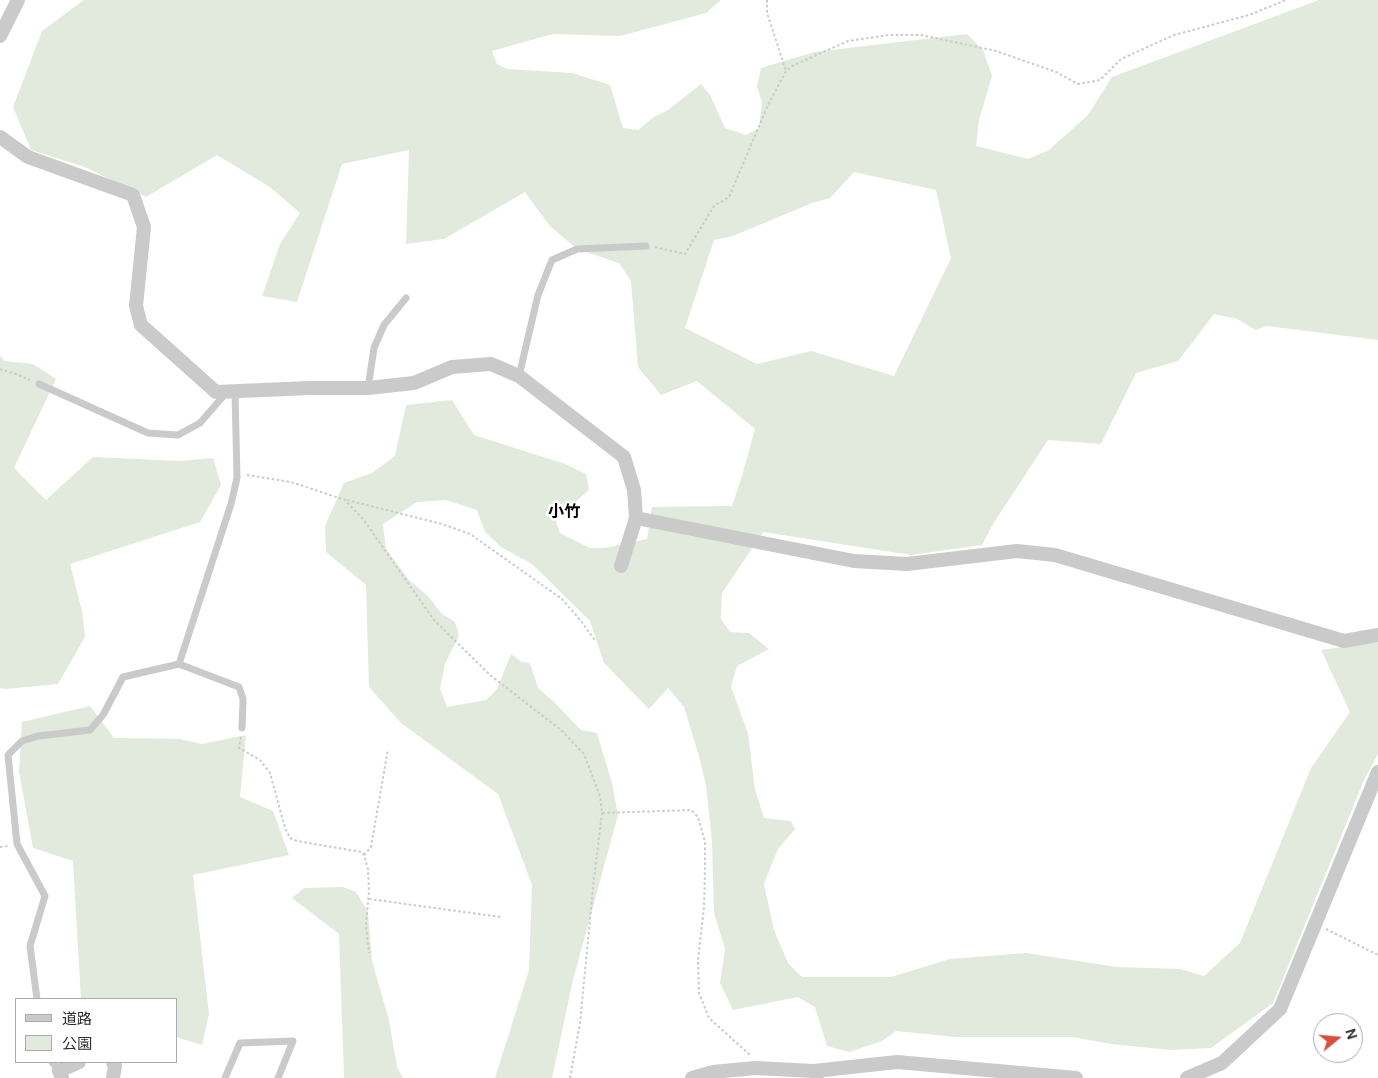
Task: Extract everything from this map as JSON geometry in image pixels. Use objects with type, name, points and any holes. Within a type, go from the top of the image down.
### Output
[{"type":"street","points":[[6,21],[7,0]]},
{"type":"street","points":[[0,36],[18,0]]},
{"type":"street","points":[[0,137],[28,157],[133,195],[144,227],[136,306],[141,326],[216,392],[309,388],[368,388],[414,384],[452,368],[492,364],[519,376],[624,457],[634,490],[636,518],[621,566]]},
{"type":"street","points":[[636,518],[854,560],[907,564],[1017,551],[1055,556],[1344,641],[1378,635]]},
{"type":"street","points":[[1186,1078],[1222,1063],[1280,1009],[1378,772]]},
{"type":"street","points":[[692,1078],[713,1072],[765,1068],[816,1075],[897,1062],[1076,1078]]},
{"type":"street","points":[[58,1070],[76,1063]]},
{"type":"street","points":[[113,1078],[116,1066],[114,1063]]},
{"type":"lane","points":[[519,376],[538,295],[552,260],[577,249],[646,246]]},
{"type":"lane","points":[[368,388],[374,348],[384,325],[406,298]]},
{"type":"lane","points":[[38,384],[148,433],[178,435],[200,424],[231,392]]},
{"type":"lane","points":[[179,664],[230,504],[237,474],[231,392]]},
{"type":"lane","points":[[37,998],[30,946],[45,896],[17,844],[8,755],[22,741],[38,736],[90,730],[103,715],[123,677],[179,664],[239,687],[243,699],[242,728]]},
{"type":"lane","points":[[226,1078],[240,1043],[293,1040],[278,1078]]},
{"type":"path","points":[[767,0],[767,13],[786,71]]},
{"type":"path","points":[[646,246],[666,248],[685,254],[714,206],[729,198],[768,105],[786,71],[794,65],[848,41],[889,35],[921,35],[996,51],[1056,72],[1078,84],[1100,80],[1122,59],[1174,35],[1250,15],[1286,0]]},
{"type":"path","points":[[0,369],[38,384]]},
{"type":"path","points":[[237,474],[291,482],[345,500],[442,524],[470,534],[562,599],[596,642]]},
{"type":"path","points":[[345,500],[363,519],[434,620],[490,675],[562,730],[584,754],[600,796],[602,813],[580,1023],[570,1078]]},
{"type":"path","points":[[242,728],[240,748],[260,760],[270,773],[285,828],[290,838],[297,841],[362,852],[364,855],[368,869],[366,925],[369,953]]},
{"type":"path","points":[[364,855],[371,847],[388,749]]},
{"type":"path","points":[[602,813],[691,810],[698,818],[705,842],[704,906],[698,960],[699,993],[709,1018],[765,1068]]},
{"type":"path","points":[[368,899],[500,917]]},
{"type":"path","points":[[1315,924],[1378,955]]},
{"type":"green space","points":[[84,0],[721,0],[706,13],[620,36],[553,34],[492,51],[497,64],[507,69],[572,73],[610,85],[623,128],[638,130],[654,117],[668,110],[701,84],[710,95],[725,128],[746,135],[759,128],[762,102],[757,87],[761,68],[814,52],[967,34],[983,50],[992,76],[979,120],[976,146],[1028,159],[1049,150],[1088,115],[1112,77],[1319,0],[1378,0],[1378,340],[1267,326],[1256,330],[1237,319],[1214,314],[1178,361],[1136,373],[1101,444],[1048,440],[993,524],[982,545],[911,555],[763,532],[722,593],[721,619],[730,632],[749,633],[769,649],[737,666],[731,687],[748,733],[755,790],[764,818],[791,821],[795,829],[778,849],[764,884],[774,930],[788,963],[802,977],[891,977],[950,959],[1026,953],[1117,967],[1180,969],[1204,976],[1240,943],[1311,768],[1350,712],[1321,650],[1378,642],[1378,754],[1364,780],[1273,1003],[1211,1048],[1170,1050],[1111,1044],[1072,1037],[956,1037],[896,1031],[882,1041],[849,1052],[827,1046],[815,1007],[798,997],[733,1010],[720,983],[725,949],[714,913],[712,842],[706,785],[684,707],[668,688],[649,709],[604,663],[590,621],[532,564],[501,547],[485,532],[477,510],[446,500],[417,502],[383,524],[386,549],[409,580],[427,595],[442,614],[455,622],[459,635],[445,664],[440,689],[447,707],[486,700],[497,689],[511,654],[522,662],[530,663],[538,688],[581,730],[597,733],[612,783],[618,815],[573,980],[552,1078],[495,1078],[529,970],[532,885],[498,794],[401,723],[369,687],[366,585],[326,552],[325,526],[344,483],[372,473],[395,456],[406,405],[452,400],[474,435],[565,464],[586,474],[589,490],[554,516],[560,533],[590,548],[605,548],[647,539],[652,507],[732,506],[755,429],[697,381],[661,395],[638,367],[631,281],[619,263],[577,249],[550,226],[525,192],[444,239],[406,244],[409,150],[342,164],[297,302],[262,296],[280,244],[300,213],[270,187],[217,155],[146,197],[85,167],[31,150],[13,107],[42,31]],"holes":[[[854,172],[936,190],[951,258],[894,376],[811,351],[757,364],[685,328],[714,240],[733,236],[812,203],[830,198]]]},
{"type":"green space","points":[[0,356],[5,361],[33,364],[56,379],[14,468],[46,500],[93,457],[180,461],[213,458],[221,485],[200,522],[70,564],[82,611],[85,637],[58,684],[0,688]]},
{"type":"green space","points":[[90,706],[114,738],[180,739],[202,744],[246,735],[240,797],[273,811],[289,855],[193,875],[209,1014],[202,1045],[178,1038],[178,998],[81,998],[73,861],[33,848],[19,772],[22,722]]},
{"type":"green space","points":[[343,887],[356,892],[368,912],[372,961],[389,1020],[397,1067],[403,1078],[344,1078],[339,934],[292,898],[304,888]]},
{"type":"district","name":"小竹","points":[[564,513]]}]
